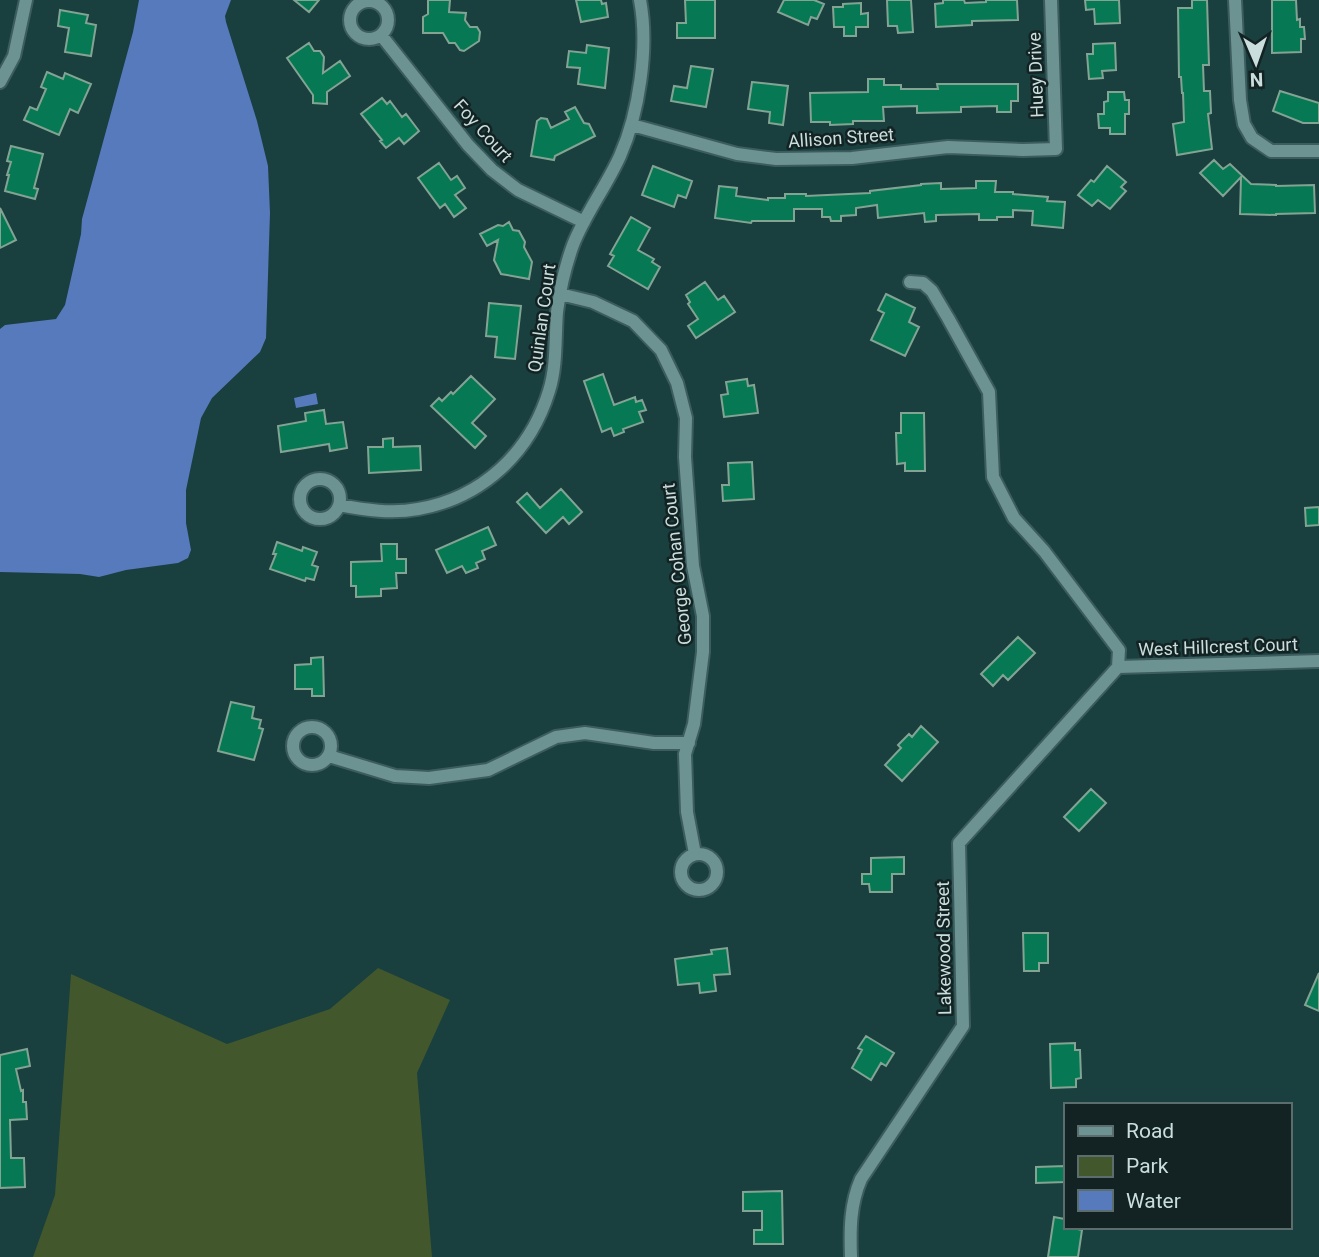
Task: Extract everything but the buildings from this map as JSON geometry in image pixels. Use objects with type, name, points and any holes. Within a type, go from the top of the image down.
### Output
[{"type":"street","points":[[0,82],[14,56],[26,0]]},
{"type":"street","name":"Quinlan Court","points":[[339,505],[363,510],[390,511],[416,510],[435,505],[485,482],[515,456],[530,432],[549,390],[565,269],[584,222],[620,156],[632,125],[642,70],[640,0]]},
{"type":"street","name":"Huey Drive","points":[[1051,0],[1056,149]]},
{"type":"street","points":[[1235,0],[1240,100],[1244,124],[1252,138],[1270,151],[1319,151]]},
{"type":"street","name":"Foy Court","points":[[381,35],[468,145],[492,170],[518,190],[584,222]]},
{"type":"street","name":"Allison Street","points":[[632,125],[737,154],[776,159],[852,158],[948,147],[1056,149]]},
{"type":"street","points":[[910,282],[923,283],[932,291],[989,392],[993,477],[1014,518],[1044,551],[1119,650],[1118,667]]},
{"type":"street","name":"George Cohan Court","points":[[560,295],[593,302],[633,321],[661,350],[677,383],[686,418],[685,457],[693,566],[703,616],[704,652],[694,724],[685,754],[687,812],[695,854]]},
{"type":"street","name":"West Hillcrest Court","points":[[1118,667],[1319,661]]},
{"type":"street","name":"Lakewood Street","points":[[851,1257],[850,1231],[854,1198],[861,1179],[963,1026],[959,843],[1118,667]]},
{"type":"street","points":[[329,757],[395,776],[429,778],[488,769],[556,737],[585,733],[654,743],[689,743]]},
{"type":"green space","points":[[378,968],[450,1000],[417,1073],[432,1257],[33,1257],[55,1195],[71,974],[227,1044],[330,1009]]},
{"type":"water","points":[[139,0],[231,0],[225,16],[226,22],[268,166],[270,213],[266,338],[260,352],[212,398],[201,418],[186,490],[186,523],[191,550],[188,558],[178,563],[126,570],[99,577],[0,572],[0,329],[5,325],[56,319],[65,305],[82,219],[133,32]]},
{"type":"water","points":[[316,393],[318,404],[296,408],[294,398]]}]
